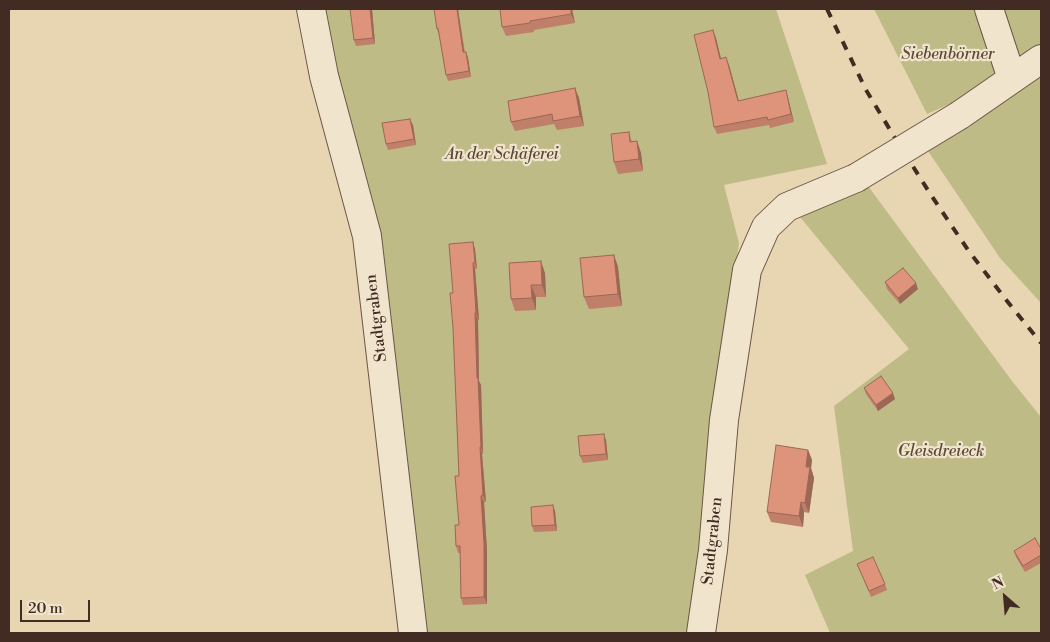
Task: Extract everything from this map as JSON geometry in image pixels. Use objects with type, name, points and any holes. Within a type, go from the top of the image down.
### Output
[{"type":"street","name":"Stadtgraben","points":[[311,9],[324,76],[367,236],[413,633]]},
{"type":"street","points":[[989,9],[1012,79],[1041,59]]},
{"type":"street","name":"Stadtgraben","points":[[701,633],[714,550],[724,420],[747,270],[766,227],[787,208],[856,178],[960,115],[1012,79]]},
{"type":"green space","name":"An der Schäferei","points":[[317,9],[776,9],[827,164],[724,185],[739,243],[687,633],[419,633]]},
{"type":"green space","name":"Siebenbörner","points":[[874,9],[1041,9],[1041,59],[927,114]]},
{"type":"green space","points":[[1041,75],[1041,303],[1000,258],[928,151]]},
{"type":"green space","name":"Gleisdreieck","points":[[868,186],[1012,381],[1041,417],[1041,633],[830,633],[805,575],[853,551],[834,406],[909,349],[800,217]]},
{"type":"building","points":[[350,9],[370,9],[373,38],[354,40]]},
{"type":"building","points":[[434,9],[457,9],[463,52],[466,52],[469,71],[446,75]]},
{"type":"building","points":[[500,9],[571,9],[571,14],[502,27]]},
{"type":"building","points":[[713,30],[720,59],[726,57],[738,101],[786,90],[791,114],[768,120],[767,117],[714,127],[708,92],[694,35]]},
{"type":"building","points":[[575,88],[580,116],[553,121],[552,114],[511,122],[508,101]]},
{"type":"building","points":[[410,119],[414,139],[386,144],[382,123]]},
{"type":"building","points":[[629,132],[630,142],[637,141],[639,159],[614,162],[611,134]]},
{"type":"building","points":[[473,242],[483,495],[481,496],[484,544],[484,597],[461,598],[460,546],[456,546],[455,525],[459,525],[455,476],[459,476],[450,293],[453,293],[449,244]]},
{"type":"building","points":[[614,255],[618,294],[584,297],[580,258]]},
{"type":"building","points":[[541,261],[542,285],[531,285],[532,298],[511,299],[509,263]]},
{"type":"building","points":[[903,268],[916,283],[898,298],[885,282]]},
{"type":"building","points":[[881,376],[893,393],[876,405],[864,388]]},
{"type":"building","points":[[604,434],[606,454],[580,456],[578,436]]},
{"type":"building","points":[[776,445],[808,450],[806,467],[810,467],[805,503],[801,502],[799,516],[767,512]]},
{"type":"building","points":[[553,505],[555,525],[532,526],[531,507]]},
{"type":"building","points":[[1035,538],[1041,549],[1041,555],[1023,566],[1014,551]]},
{"type":"building","points":[[873,557],[885,584],[869,591],[857,564]]},
{"type":"railway","points":[[827,9],[866,90],[931,195],[968,250],[1041,343]]}]
